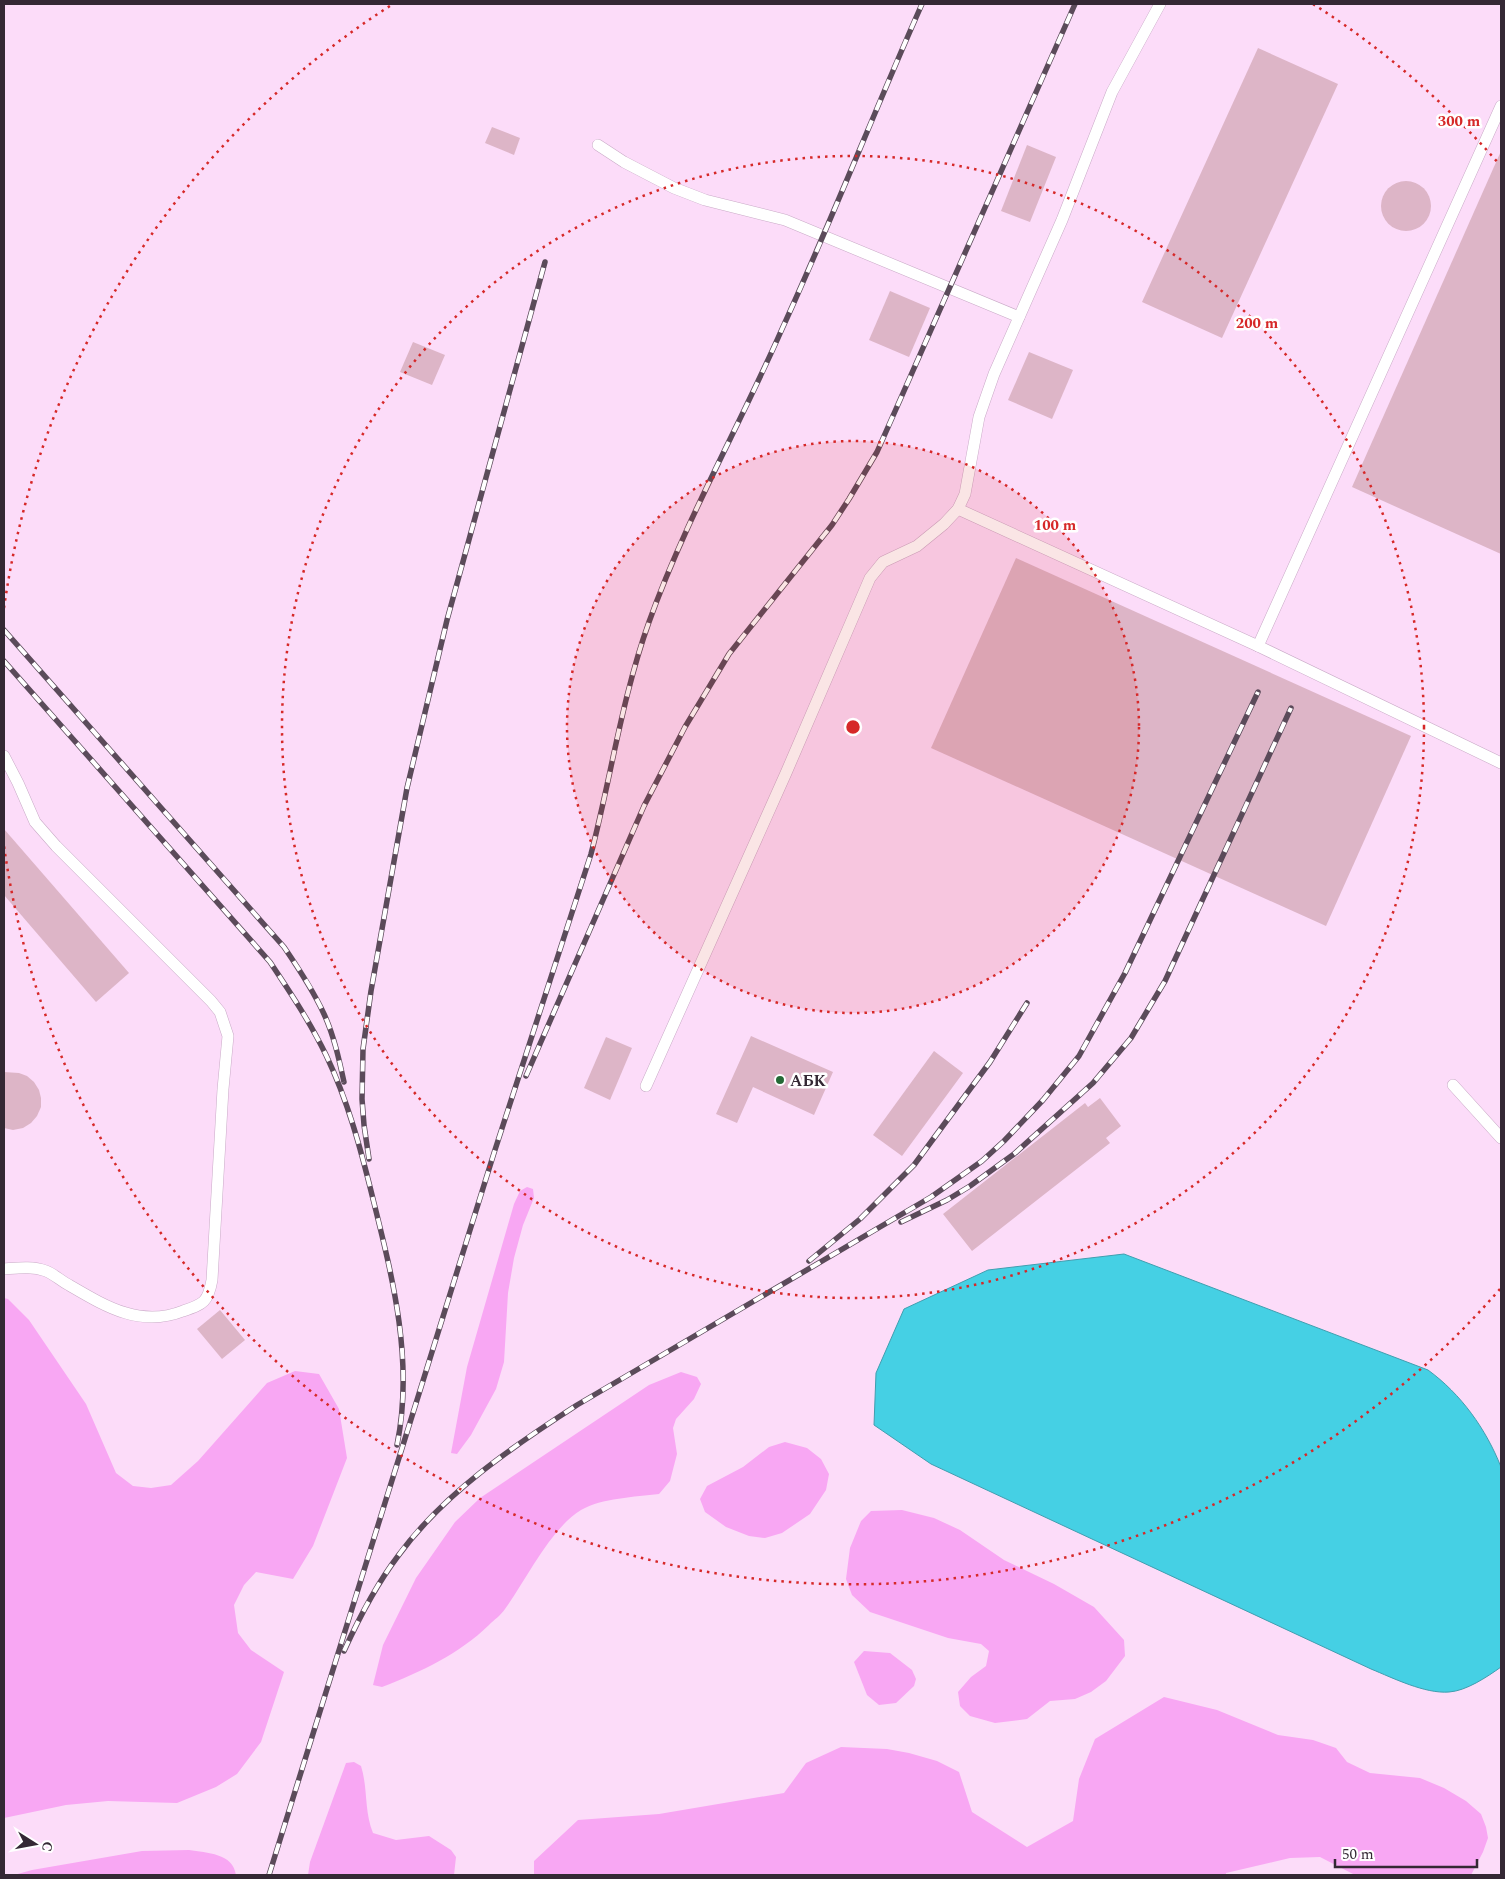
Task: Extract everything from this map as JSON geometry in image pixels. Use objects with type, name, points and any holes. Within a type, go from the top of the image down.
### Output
[{"type":"lane","points":[[646,1086],[786,773],[870,578],[882,562],[917,546],[944,524],[958,509],[964,494],[978,417],[994,374],[1062,220],[1112,92],[1160,4]]},
{"type":"lane","points":[[1258,646],[1501,106]]},
{"type":"lane","points":[[598,145],[624,162],[674,188],[705,200],[785,220],[1019,317]]},
{"type":"lane","points":[[958,509],[1258,646],[1501,763]]},
{"type":"lane","points":[[4,756],[35,822],[211,1001],[225,1022],[228,1036],[223,1089],[212,1280],[209,1295],[199,1305],[181,1312],[161,1317],[142,1316],[120,1313],[46,1271],[23,1267],[4,1269]]},
{"type":"lane","points":[[1453,1085],[1501,1138]]},
{"type":"shaded area","points":[[527,1187],[533,1189],[534,1198],[523,1225],[514,1258],[508,1293],[504,1362],[496,1389],[471,1435],[457,1454],[451,1453],[467,1367],[514,1204],[520,1191]]},
{"type":"shaded area","points":[[4,1298],[8,1299],[29,1320],[86,1404],[116,1473],[133,1486],[151,1488],[171,1485],[198,1461],[267,1383],[295,1371],[319,1374],[339,1409],[347,1458],[313,1546],[293,1579],[256,1572],[244,1585],[234,1605],[238,1633],[251,1650],[284,1672],[261,1742],[237,1774],[216,1787],[177,1803],[108,1801],[66,1805],[4,1818]]},
{"type":"shaded area","points":[[681,1372],[697,1377],[701,1384],[694,1399],[676,1419],[673,1428],[677,1454],[670,1481],[659,1494],[609,1500],[581,1510],[559,1529],[503,1611],[477,1635],[439,1661],[411,1675],[382,1687],[373,1685],[383,1645],[416,1578],[455,1522],[480,1498],[649,1385]]},
{"type":"shaded area","points":[[785,1442],[807,1448],[821,1459],[829,1474],[826,1490],[810,1514],[782,1533],[765,1538],[749,1536],[726,1527],[705,1512],[700,1499],[707,1486],[743,1467],[769,1447]]},
{"type":"shaded area","points":[[902,1510],[934,1518],[960,1530],[1004,1560],[1054,1584],[1094,1607],[1124,1640],[1125,1656],[1106,1681],[1091,1692],[1075,1699],[1050,1701],[1027,1719],[995,1723],[970,1716],[960,1706],[958,1692],[971,1677],[986,1666],[989,1651],[981,1644],[948,1638],[870,1612],[852,1595],[846,1579],[850,1548],[861,1521],[871,1511]]},
{"type":"shaded area","points":[[864,1651],[890,1653],[912,1670],[916,1679],[914,1686],[896,1703],[879,1705],[867,1695],[854,1662]]},
{"type":"shaded area","points":[[1164,1697],[1217,1710],[1278,1735],[1313,1740],[1336,1748],[1347,1762],[1370,1773],[1420,1778],[1444,1788],[1466,1801],[1481,1814],[1486,1827],[1488,1838],[1471,1875],[1355,1875],[1320,1857],[1290,1858],[1226,1873],[1226,1875],[534,1875],[534,1861],[578,1820],[659,1814],[784,1793],[806,1763],[841,1747],[887,1749],[909,1753],[937,1761],[959,1772],[972,1812],[1027,1847],[1073,1821],[1079,1779],[1095,1739]]},
{"type":"shaded area","points":[[354,1762],[361,1766],[365,1783],[368,1816],[373,1833],[396,1840],[429,1836],[451,1850],[456,1857],[454,1875],[308,1875],[310,1862],[346,1763]]},
{"type":"shaded area","points":[[189,1850],[211,1853],[225,1858],[234,1868],[236,1875],[14,1875],[32,1870],[142,1851]]},
{"type":"water","points":[[1124,1254],[1428,1370],[1462,1401],[1488,1439],[1501,1467],[1501,1667],[1469,1686],[1449,1692],[1430,1691],[1399,1681],[931,1464],[874,1425],[876,1373],[904,1309],[988,1270]]},
{"type":"building","points":[[1258,48],[1338,84],[1222,338],[1142,302]]},
{"type":"building","points":[[492,127],[520,138],[514,155],[485,143]]},
{"type":"building","points":[[1027,145],[1056,157],[1030,222],[1001,211]]},
{"type":"building","points":[[1501,151],[1501,554],[1352,487]]},
{"type":"building","points":[[1406,181],[1424,188],[1431,206],[1424,224],[1406,231],[1388,224],[1381,206],[1388,188]]},
{"type":"building","points":[[890,291],[930,308],[909,357],[869,340]]},
{"type":"building","points":[[413,342],[445,355],[432,385],[400,372]]},
{"type":"building","points":[[1029,352],[1073,370],[1052,419],[1008,400]]},
{"type":"building","points":[[1016,558],[1411,736],[1326,926],[931,748]]},
{"type":"building","points":[[4,829],[129,973],[96,1002],[4,895]]},
{"type":"building","name":"АБК","points":[[751,1036],[833,1072],[814,1115],[753,1087],[737,1123],[716,1114]]},
{"type":"building","points":[[606,1037],[632,1048],[610,1100],[584,1088]]},
{"type":"building","points":[[934,1051],[963,1073],[902,1156],[873,1135]]},
{"type":"building","points":[[4,1072],[19,1073],[27,1076],[39,1090],[41,1107],[31,1123],[23,1128],[13,1130],[4,1128]]},
{"type":"building","points":[[1100,1098],[1121,1126],[1106,1138],[1110,1143],[972,1251],[943,1214],[1085,1103],[1088,1107]]},
{"type":"building","points":[[220,1310],[245,1340],[222,1359],[197,1329]]},
{"type":"railway","points":[[269,1875],[494,1153],[591,854],[631,679],[649,622],[679,547],[800,289],[922,4]]},
{"type":"railway","points":[[526,1076],[644,806],[685,727],[729,654],[832,525],[877,452],[1075,4]]},
{"type":"railway","points":[[369,1159],[362,1099],[363,1049],[371,991],[407,788],[447,620],[545,262]]},
{"type":"railway","points":[[4,630],[284,947],[310,988],[328,1022],[344,1082]]},
{"type":"railway","points":[[4,661],[270,962],[307,1019],[320,1043],[341,1090],[359,1144],[394,1290],[399,1321],[403,1383],[402,1414],[397,1445]]},
{"type":"railway","points":[[344,1651],[368,1602],[398,1556],[436,1512],[480,1473],[528,1437],[577,1405],[931,1197],[982,1161],[1004,1141],[1043,1100],[1079,1056],[1125,973],[1258,692]]},
{"type":"railway","points":[[901,1222],[947,1200],[1014,1154],[1093,1083],[1131,1038],[1165,981],[1291,708]]},
{"type":"railway","points":[[809,1261],[860,1219],[914,1165],[990,1062],[1027,1003]]},
{"type":"place","name":"АБК","points":[[780,1080]]}]
